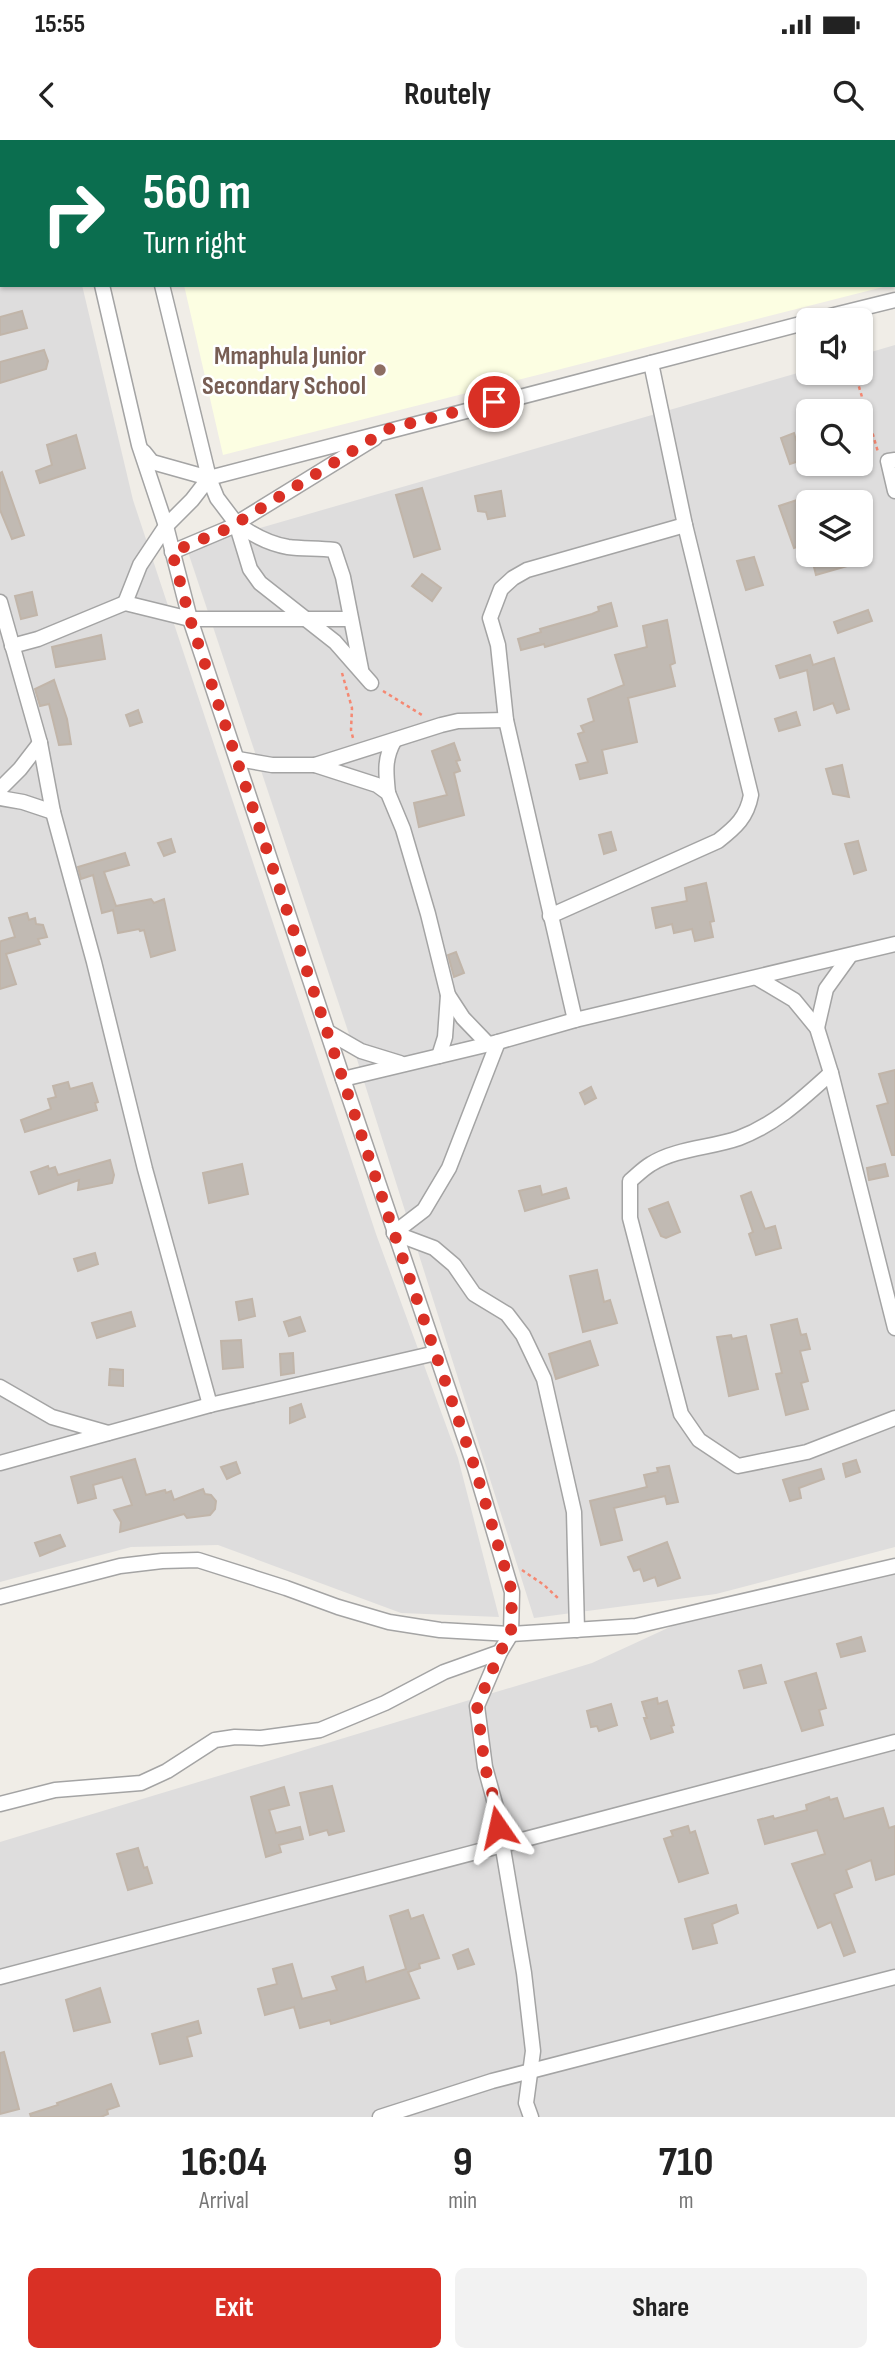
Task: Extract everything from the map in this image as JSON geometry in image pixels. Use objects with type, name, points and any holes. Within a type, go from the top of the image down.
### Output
[{"type":"street","points":[[102,287],[139,445],[166,526],[190,619],[436,1353],[512,1592],[511,1634],[500,1652],[477,1706],[482,1754],[496,1807],[524,1973],[533,2051],[526,2103],[531,2117]]},
{"type":"street","points":[[162,287],[209,478],[217,498],[236,523],[250,569],[260,583],[335,642],[371,683]]},
{"type":"street","points":[[863,308],[895,300]]},
{"type":"street","points":[[139,445],[152,462],[209,478],[388,429],[796,325]]},
{"type":"street","points":[[550,916],[718,841],[732,831],[748,811],[751,795],[685,525],[651,363]]},
{"type":"street","points":[[172,552],[236,523],[388,429]]},
{"type":"street","points":[[892,461],[895,491]]},
{"type":"street","points":[[125,603],[140,565],[166,526],[209,478]]},
{"type":"street","points":[[236,523],[268,541],[290,547],[334,550],[343,577],[361,670]]},
{"type":"street","points":[[575,1020],[506,720],[499,655],[490,618],[501,589],[527,570],[685,525]]},
{"type":"street","points":[[0,602],[40,743],[53,812],[94,962],[145,1169],[210,1405]]},
{"type":"street","points":[[12,646],[38,639],[125,603],[190,619],[349,619]]},
{"type":"street","points":[[238,759],[272,765],[315,765],[441,724],[506,720]]},
{"type":"street","points":[[394,741],[387,754],[385,767],[388,793],[403,829],[448,995],[445,1037],[439,1056]]},
{"type":"street","points":[[0,789],[40,743]]},
{"type":"street","points":[[315,765],[377,785],[388,793]]},
{"type":"street","points":[[0,798],[53,812]]},
{"type":"street","points":[[343,1079],[575,1020],[895,944]]},
{"type":"street","points":[[817,1028],[826,989],[849,957]]},
{"type":"street","points":[[757,978],[794,1000],[817,1028],[831,1073],[895,1328]]},
{"type":"street","points":[[448,995],[463,1018],[493,1043]]},
{"type":"street","points":[[328,1032],[361,1051],[386,1061],[405,1064]]},
{"type":"street","points":[[394,1233],[424,1210],[449,1168],[493,1043]]},
{"type":"street","points":[[831,1073],[785,1114],[762,1127],[738,1138],[652,1163],[630,1181],[629,1217],[681,1414],[699,1440],[738,1466],[807,1452],[895,1419]]},
{"type":"street","points":[[394,1233],[434,1248],[454,1265],[474,1294],[507,1314],[523,1335],[544,1379],[574,1512],[577,1630]]},
{"type":"street","points":[[0,1463],[210,1405],[436,1353]]},
{"type":"street","points":[[0,1387],[52,1417],[110,1434]]},
{"type":"street","points":[[0,1597],[120,1566],[198,1560],[389,1622],[440,1630],[511,1634],[636,1626],[895,1566]]},
{"type":"street","points":[[0,1804],[55,1790],[141,1783],[167,1771],[215,1740],[235,1737],[261,1738],[320,1730],[385,1703],[444,1672],[500,1652]]},
{"type":"street","points":[[0,1977],[895,1742]]},
{"type":"street","points":[[380,2117],[492,2081],[895,1977]]},
{"type":"path","points":[[858,385],[877,450],[892,461]]},
{"type":"path","points":[[335,642],[352,708],[351,730],[357,752]]},
{"type":"path","points":[[371,683],[405,706],[441,724]]},
{"type":"path","points":[[503,1560],[534,1578],[563,1602]]},
{"type":"shaded area","points":[[0,287],[82,287],[133,500],[376,1234],[458,1458],[499,1617],[401,1613],[218,1545],[131,1547],[0,1582]]},
{"type":"shaded area","name":"Mmaphula Junior Secondary School","points":[[184,287],[883,287],[223,455]]},
{"type":"shaded area","points":[[895,345],[895,1547],[716,1594],[534,1618],[348,1031],[187,549],[796,373],[796,385],[873,385],[873,351]]},
{"type":"shaded area","points":[[895,1566],[895,2117],[0,2117],[0,1842],[592,1663],[670,1627],[689,1614]]},
{"type":"building","points":[[22,311],[27,328],[0,335],[0,317]]},
{"type":"building","points":[[44,350],[48,361],[46,369],[0,383],[0,362]]},
{"type":"building","points":[[794,433],[796,462],[790,464],[781,438]]},
{"type":"building","points":[[76,435],[85,468],[40,483],[36,471],[52,465],[47,445]]},
{"type":"building","points":[[2,472],[24,535],[12,539],[0,510]]},
{"type":"building","points":[[422,488],[440,549],[414,557],[396,495]]},
{"type":"building","points":[[501,491],[505,516],[488,519],[486,512],[478,511],[475,496]]},
{"type":"building","points":[[796,500],[796,547],[794,548],[779,506]]},
{"type":"building","points":[[754,557],[763,585],[746,590],[737,561]]},
{"type":"building","points":[[814,567],[844,567],[816,575]]},
{"type":"building","points":[[422,574],[441,588],[432,601],[412,586]]},
{"type":"building","points":[[32,592],[37,615],[21,619],[15,596]]},
{"type":"building","points":[[611,603],[617,626],[545,647],[544,644],[521,650],[518,639],[541,632],[540,629],[592,614],[599,611],[598,607]]},
{"type":"building","points":[[868,610],[872,621],[838,633],[834,622]]},
{"type":"building","points":[[667,620],[675,663],[670,665],[675,686],[628,698],[637,742],[602,750],[607,773],[580,779],[576,765],[588,762],[578,734],[584,732],[581,726],[594,721],[588,699],[624,685],[615,655],[647,647],[643,626]]},
{"type":"building","points":[[101,635],[105,659],[56,667],[52,647]]},
{"type":"building","points":[[810,655],[813,665],[834,658],[849,709],[837,713],[833,703],[814,710],[807,670],[780,678],[776,666]]},
{"type":"building","points":[[54,680],[67,719],[71,744],[59,745],[49,704],[40,706],[35,689]]},
{"type":"building","points":[[138,710],[142,722],[130,726],[126,715]]},
{"type":"building","points":[[796,712],[800,725],[779,731],[775,719]]},
{"type":"building","points":[[454,743],[460,760],[456,761],[460,771],[454,773],[464,815],[419,827],[414,803],[447,795],[432,751]]},
{"type":"building","points":[[842,765],[849,797],[833,794],[826,769]]},
{"type":"building","points":[[611,832],[616,850],[604,854],[599,835]]},
{"type":"building","points":[[171,839],[175,852],[164,856],[158,843]]},
{"type":"building","points":[[858,841],[866,870],[854,874],[845,844]]},
{"type":"building","points":[[125,853],[129,865],[104,872],[116,906],[151,899],[154,903],[164,899],[175,950],[151,957],[144,930],[118,933],[113,910],[102,913],[93,875],[81,879],[78,867]]},
{"type":"building","points":[[706,883],[714,921],[710,922],[713,937],[695,941],[692,929],[674,933],[672,924],[656,928],[652,908],[687,901],[685,888]]},
{"type":"building","points":[[27,913],[29,920],[35,918],[36,924],[43,925],[47,937],[38,939],[40,944],[6,954],[16,984],[0,989],[0,943],[15,937],[9,918]]},
{"type":"building","points":[[456,952],[464,973],[454,977],[448,955]]},
{"type":"building","points":[[895,1070],[895,1155],[892,1155],[877,1106],[888,1103],[879,1074]]},
{"type":"building","points":[[68,1082],[70,1089],[92,1083],[98,1102],[95,1103],[97,1110],[25,1132],[21,1120],[51,1109],[48,1099],[56,1097],[53,1086]]},
{"type":"building","points":[[591,1087],[596,1098],[585,1104],[580,1093]]},
{"type":"building","points":[[110,1160],[114,1175],[112,1183],[78,1190],[79,1180],[39,1194],[31,1172],[48,1166],[49,1169],[55,1167],[58,1175]]},
{"type":"building","points":[[242,1164],[248,1194],[209,1203],[203,1173]]},
{"type":"building","points":[[885,1164],[888,1176],[869,1180],[867,1168]]},
{"type":"building","points":[[540,1186],[542,1195],[566,1188],[569,1198],[525,1211],[519,1191]]},
{"type":"building","points":[[751,1192],[765,1229],[775,1226],[781,1248],[756,1255],[749,1234],[753,1232],[741,1196]]},
{"type":"building","points":[[668,1202],[680,1232],[666,1238],[661,1236],[649,1209]]},
{"type":"building","points":[[95,1253],[98,1264],[78,1271],[74,1259]]},
{"type":"building","points":[[597,1270],[604,1302],[610,1300],[617,1323],[583,1332],[570,1276]]},
{"type":"building","points":[[252,1299],[255,1316],[239,1320],[236,1302]]},
{"type":"building","points":[[131,1312],[135,1326],[97,1338],[92,1323]]},
{"type":"building","points":[[300,1317],[305,1331],[289,1336],[284,1322]]},
{"type":"building","points":[[797,1319],[801,1335],[806,1334],[810,1349],[800,1351],[808,1381],[801,1383],[808,1409],[786,1415],[776,1374],[782,1373],[771,1325]]},
{"type":"building","points":[[731,1335],[732,1339],[746,1336],[758,1389],[729,1396],[717,1337]]},
{"type":"building","points":[[241,1340],[243,1367],[223,1369],[221,1341]]},
{"type":"building","points":[[590,1341],[598,1365],[556,1379],[549,1354]]},
{"type":"building","points":[[293,1353],[294,1373],[281,1375],[280,1354]]},
{"type":"building","points":[[110,1369],[123,1370],[123,1386],[109,1385]]},
{"type":"building","points":[[301,1404],[305,1417],[290,1423],[290,1408]]},
{"type":"building","points":[[135,1459],[146,1495],[171,1491],[174,1500],[203,1489],[205,1494],[211,1495],[216,1501],[215,1509],[210,1515],[187,1518],[184,1514],[120,1532],[121,1522],[114,1510],[132,1505],[122,1477],[93,1485],[96,1498],[78,1503],[71,1477]]},
{"type":"building","points":[[856,1460],[860,1472],[846,1477],[843,1464]]},
{"type":"building","points":[[236,1462],[240,1473],[227,1479],[221,1467]]},
{"type":"building","points":[[669,1466],[678,1502],[667,1504],[665,1496],[614,1508],[622,1540],[601,1545],[590,1501],[647,1487],[644,1475],[658,1472],[657,1468]]},
{"type":"building","points":[[821,1469],[824,1479],[799,1488],[801,1498],[790,1501],[783,1480]]},
{"type":"building","points":[[60,1535],[65,1546],[40,1556],[35,1543]]},
{"type":"building","points":[[667,1542],[680,1578],[658,1586],[655,1577],[644,1581],[640,1569],[634,1571],[628,1557]]},
{"type":"building","points":[[861,1637],[865,1651],[841,1657],[837,1644]]},
{"type":"building","points":[[761,1665],[766,1683],[744,1688],[739,1671]]},
{"type":"building","points":[[816,1673],[826,1708],[819,1710],[823,1725],[802,1731],[785,1682]]},
{"type":"building","points":[[657,1698],[658,1704],[667,1701],[674,1725],[671,1726],[673,1732],[651,1739],[642,1702]]},
{"type":"building","points":[[611,1704],[617,1725],[599,1731],[597,1726],[591,1727],[587,1711]]},
{"type":"building","points":[[332,1786],[344,1831],[329,1835],[327,1830],[310,1835],[300,1793]]},
{"type":"building","points":[[284,1787],[289,1805],[269,1810],[276,1833],[300,1827],[303,1839],[279,1845],[281,1852],[266,1857],[251,1797]]},
{"type":"building","points":[[829,1797],[830,1800],[837,1798],[844,1819],[883,1808],[889,1828],[895,1826],[895,1874],[876,1880],[871,1860],[846,1870],[852,1887],[834,1894],[855,1952],[844,1956],[831,1922],[818,1928],[792,1864],[825,1854],[817,1830],[765,1844],[758,1820],[773,1816],[774,1819],[807,1810],[806,1805]]},
{"type":"building","points":[[688,1826],[690,1833],[695,1831],[708,1873],[679,1882],[664,1839],[673,1836],[671,1831]]},
{"type":"building","points":[[138,1848],[152,1883],[128,1890],[117,1854]]},
{"type":"building","points":[[736,1905],[738,1913],[712,1924],[717,1943],[693,1949],[685,1919]]},
{"type":"building","points":[[408,1910],[411,1919],[423,1915],[439,1958],[419,1964],[420,1968],[408,1972],[419,1998],[331,2024],[330,2020],[300,2028],[294,2007],[265,2015],[258,1989],[277,1984],[273,1969],[292,1964],[302,1999],[337,1990],[332,1977],[363,1967],[366,1982],[406,1969],[390,1916]]},
{"type":"building","points":[[468,1949],[474,1964],[458,1969],[453,1955]]},
{"type":"building","points":[[100,1988],[110,2022],[74,2031],[66,2000]]},
{"type":"building","points":[[198,2021],[201,2033],[187,2037],[192,2056],[160,2064],[152,2034]]},
{"type":"building","points":[[4,2052],[19,2109],[0,2114],[0,2053]]},
{"type":"building","points":[[111,2084],[119,2106],[107,2110],[108,2114],[101,2117],[31,2117],[30,2114]]},
{"type":"place","name":"Mmaphula Junior Secondary School","points":[[380,370]]},
{"type":"route","points":[[494,402],[388,429],[229,528],[172,552],[190,619],[475,1468],[512,1592],[511,1634],[500,1652],[477,1706],[480,1741],[496,1807],[498,1827]]}]
